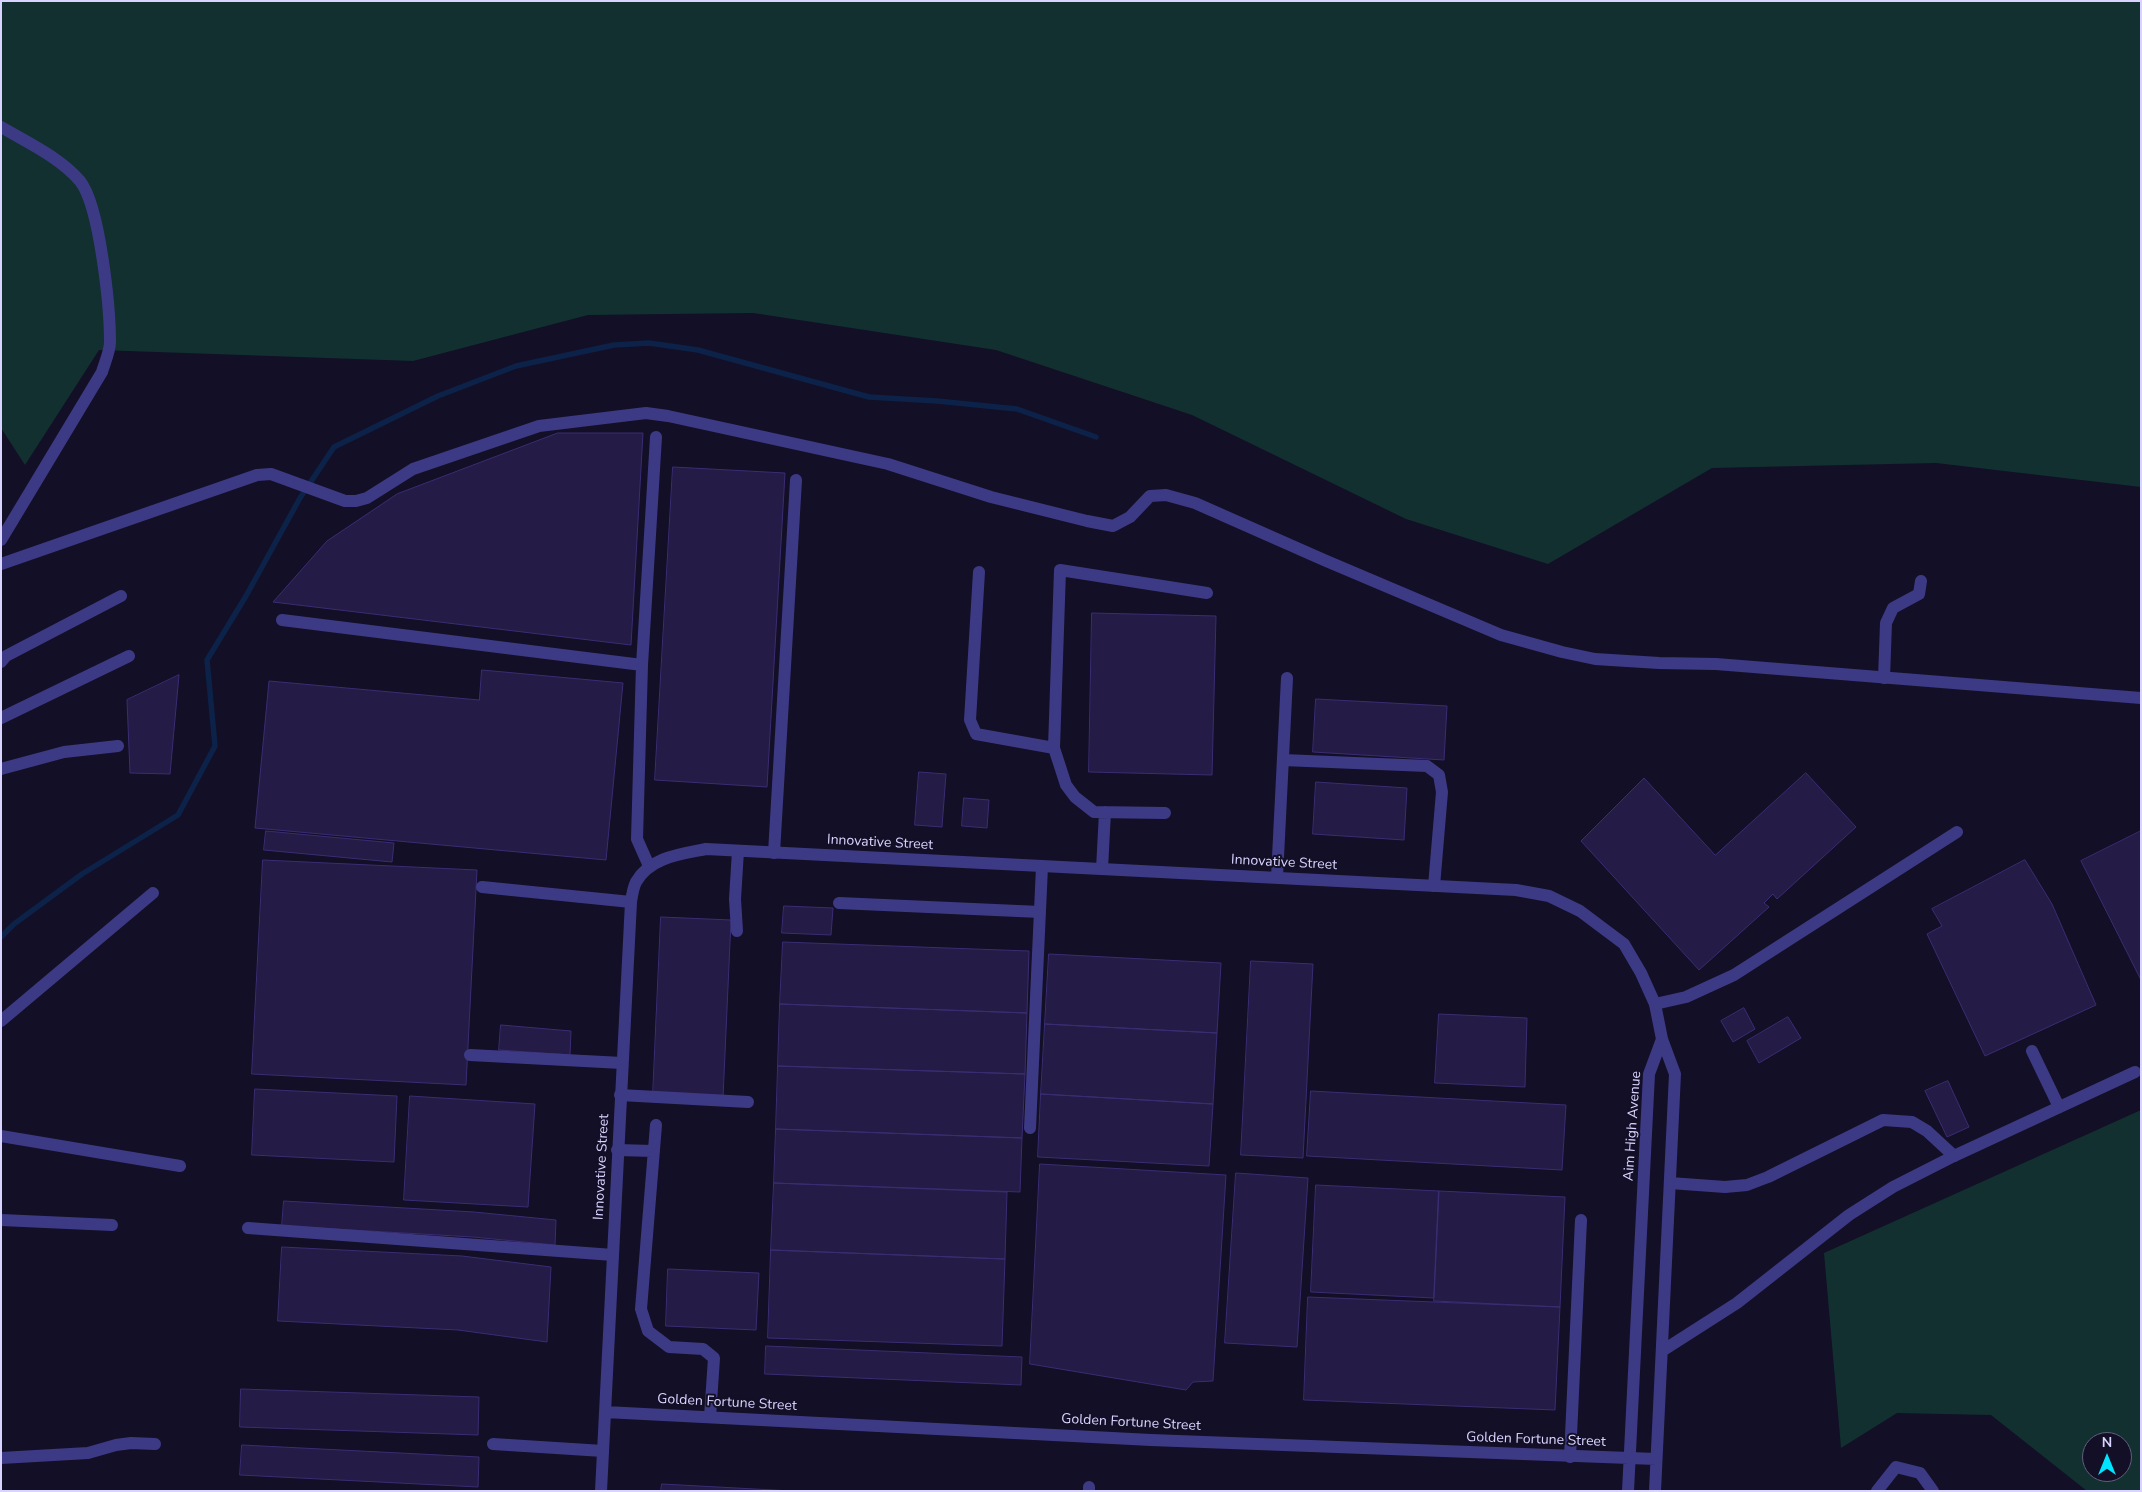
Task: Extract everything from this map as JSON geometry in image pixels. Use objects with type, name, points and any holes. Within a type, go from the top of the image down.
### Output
[{"type":"street","points":[[1,127],[58,161],[81,182],[92,207],[102,252],[110,344],[102,372],[1,540]]},
{"type":"street","points":[[1,564],[257,475],[272,474],[345,501],[356,501],[367,498],[413,469],[539,426],[646,413],[668,416],[888,464],[990,497],[1087,522],[1113,526],[1130,516],[1150,496],[1166,495],[1195,503],[1501,635],[1595,659],[1716,664],[2141,698]]},
{"type":"street","points":[[650,866],[637,839],[642,664],[656,437]]},
{"type":"street","points":[[774,853],[796,480]]},
{"type":"street","points":[[1165,813],[1094,812],[1075,797],[1066,785],[1054,748],[1060,570],[1207,593]]},
{"type":"street","points":[[979,572],[970,720],[976,734],[1054,748]]},
{"type":"street","points":[[1884,678],[1886,623],[1893,608],[1919,594],[1921,581]]},
{"type":"street","points":[[1,662],[6,656],[121,596]]},
{"type":"street","points":[[282,620],[642,664]]},
{"type":"street","points":[[1,718],[130,656]]},
{"type":"street","points":[[1276,877],[1287,678]]},
{"type":"street","points":[[1,769],[64,752],[118,746]]},
{"type":"street","points":[[1283,760],[1428,766],[1439,775],[1442,792],[1434,886]]},
{"type":"street","points":[[1102,869],[1105,812]]},
{"type":"street","points":[[1655,1004],[1686,997],[1734,975],[1957,832]]},
{"type":"street","name":"Innovative Street","points":[[601,1491],[631,902],[636,883],[650,866],[677,854],[706,850],[738,851],[1516,890],[1549,896],[1580,911],[1624,944],[1641,973],[1655,1004],[1662,1039]]},
{"type":"street","points":[[737,931],[735,899],[738,851]]},
{"type":"street","points":[[1030,1128],[1042,866]]},
{"type":"street","points":[[482,887],[631,902]]},
{"type":"street","points":[[1,1021],[153,893]]},
{"type":"street","points":[[839,902],[1040,912]]},
{"type":"street","points":[[1654,1491],[1675,1074],[1662,1039]]},
{"type":"street","name":"Aim High Avenue","points":[[1628,1491],[1650,1074],[1662,1039]]},
{"type":"street","points":[[2032,1051],[2059,1108]]},
{"type":"street","points":[[470,1055],[622,1063]]},
{"type":"street","points":[[1662,1351],[1737,1303],[1849,1214],[1893,1187],[1954,1156],[2135,1072]]},
{"type":"street","points":[[620,1095],[748,1102]]},
{"type":"street","points":[[1670,1183],[1725,1187],[1747,1185],[1883,1120],[1912,1122],[1927,1131],[1954,1156]]},
{"type":"street","points":[[656,1125],[641,1310],[648,1331],[669,1347],[703,1349],[714,1358],[710,1417]]},
{"type":"street","points":[[1,1136],[180,1166]]},
{"type":"street","points":[[617,1150],[653,1151]]},
{"type":"street","points":[[1,1220],[112,1225]]},
{"type":"street","points":[[1570,1457],[1581,1220]]},
{"type":"street","points":[[248,1228],[613,1255]]},
{"type":"street","name":"Golden Fortune Street","points":[[605,1412],[1151,1440],[1656,1459]]},
{"type":"street","points":[[1,1458],[88,1453],[131,1443],[155,1444]]},
{"type":"street","points":[[493,1444],[603,1450]]},
{"type":"street","points":[[1877,1491],[1896,1467],[1920,1474],[1933,1491]]},
{"type":"green space","points":[[1,1],[2141,1],[2141,487],[1936,463],[1712,468],[1548,564],[1406,519],[1192,415],[996,350],[753,313],[588,315],[413,361],[99,350],[25,465],[1,428]]},
{"type":"green space","points":[[2141,1110],[2141,1491],[2087,1491],[1991,1415],[1897,1413],[1841,1448],[1824,1253]]},
{"type":"building","points":[[558,433],[643,433],[631,645],[273,602],[327,541],[397,494]]},
{"type":"building","points":[[673,467],[785,473],[767,787],[655,780]]},
{"type":"building","points":[[1092,613],[1216,616],[1212,775],[1089,772]]},
{"type":"building","points":[[482,670],[623,683],[606,860],[255,828],[269,681],[479,700]]},
{"type":"building","points":[[179,675],[170,774],[130,773],[127,700]]},
{"type":"building","points":[[1316,699],[1447,706],[1444,760],[1313,752]]},
{"type":"building","points":[[919,772],[946,774],[942,827],[915,825]]},
{"type":"building","points":[[1806,773],[1856,827],[1777,899],[1773,894],[1764,903],[1769,907],[1699,970],[1581,841],[1644,778],[1715,855]]},
{"type":"building","points":[[1316,782],[1407,788],[1404,840],[1313,834]]},
{"type":"building","points":[[964,798],[989,800],[987,828],[962,826]]},
{"type":"building","points":[[266,831],[394,843],[392,862],[264,850]]},
{"type":"building","points":[[2141,831],[2141,980],[2081,861]]},
{"type":"building","points":[[263,860],[477,870],[466,1085],[252,1074]]},
{"type":"building","points":[[2025,860],[2052,904],[2096,1005],[1985,1056],[1927,934],[1942,926],[1932,909]]},
{"type":"building","points":[[784,906],[833,908],[831,935],[782,933]]},
{"type":"building","points":[[661,917],[731,920],[723,1098],[653,1095]]},
{"type":"building","points":[[783,942],[1029,951],[1027,1013],[780,1004]]},
{"type":"building","points":[[1049,954],[1221,963],[1217,1033],[1045,1024]]},
{"type":"building","points":[[1251,961],[1313,964],[1303,1158],[1241,1155]]},
{"type":"building","points":[[780,1004],[1027,1013],[1025,1074],[778,1066]]},
{"type":"building","points":[[1744,1008],[1755,1029],[1733,1042],[1721,1021]]},
{"type":"building","points":[[1439,1014],[1527,1018],[1525,1087],[1435,1083]]},
{"type":"building","points":[[1788,1017],[1801,1038],[1759,1063],[1747,1041]]},
{"type":"building","points":[[1045,1024],[1217,1033],[1213,1104],[1041,1094]]},
{"type":"building","points":[[501,1025],[571,1031],[570,1055],[499,1050]]},
{"type":"building","points":[[778,1066],[1025,1074],[1022,1138],[776,1129]]},
{"type":"building","points":[[1948,1081],[1969,1127],[1947,1137],[1925,1091]]},
{"type":"building","points":[[255,1089],[397,1096],[394,1162],[252,1155]]},
{"type":"building","points":[[1311,1091],[1566,1105],[1562,1170],[1307,1156]]},
{"type":"building","points":[[1041,1094],[1213,1104],[1209,1166],[1038,1157]]},
{"type":"building","points":[[410,1096],[535,1104],[528,1207],[404,1200]]},
{"type":"building","points":[[776,1129],[1022,1138],[1020,1192],[774,1183]]},
{"type":"building","points":[[1040,1164],[1226,1175],[1213,1381],[1193,1382],[1186,1390],[1030,1364]]},
{"type":"building","points":[[1236,1173],[1308,1178],[1297,1347],[1225,1343]]},
{"type":"building","points":[[774,1183],[1007,1192],[1005,1259],[771,1250]]},
{"type":"building","points":[[1316,1185],[1439,1191],[1434,1298],[1311,1292]]},
{"type":"building","points":[[1439,1191],[1565,1197],[1560,1307],[1434,1301]]},
{"type":"building","points":[[284,1201],[474,1212],[556,1220],[555,1245],[473,1237],[282,1226]]},
{"type":"building","points":[[282,1247],[462,1256],[551,1267],[547,1342],[458,1330],[278,1321]]},
{"type":"building","points":[[771,1250],[1005,1259],[1002,1346],[768,1338]]},
{"type":"building","points":[[668,1269],[759,1273],[756,1330],[666,1326]]},
{"type":"building","points":[[1308,1297],[1560,1307],[1555,1410],[1304,1400]]},
{"type":"building","points":[[766,1346],[1022,1357],[1021,1385],[765,1374]]},
{"type":"building","points":[[241,1389],[479,1397],[478,1435],[240,1427]]},
{"type":"building","points":[[242,1445],[479,1457],[478,1487],[240,1475]]},
{"type":"building","points":[[662,1484],[792,1491],[661,1491]]},
{"type":"waterway","points":[[1,937],[14,924],[82,874],[178,815],[215,746],[207,660],[246,596],[300,498],[334,447],[438,396],[516,366],[614,345],[649,343],[698,350],[869,397],[937,401],[1017,409],[1096,437]]}]
